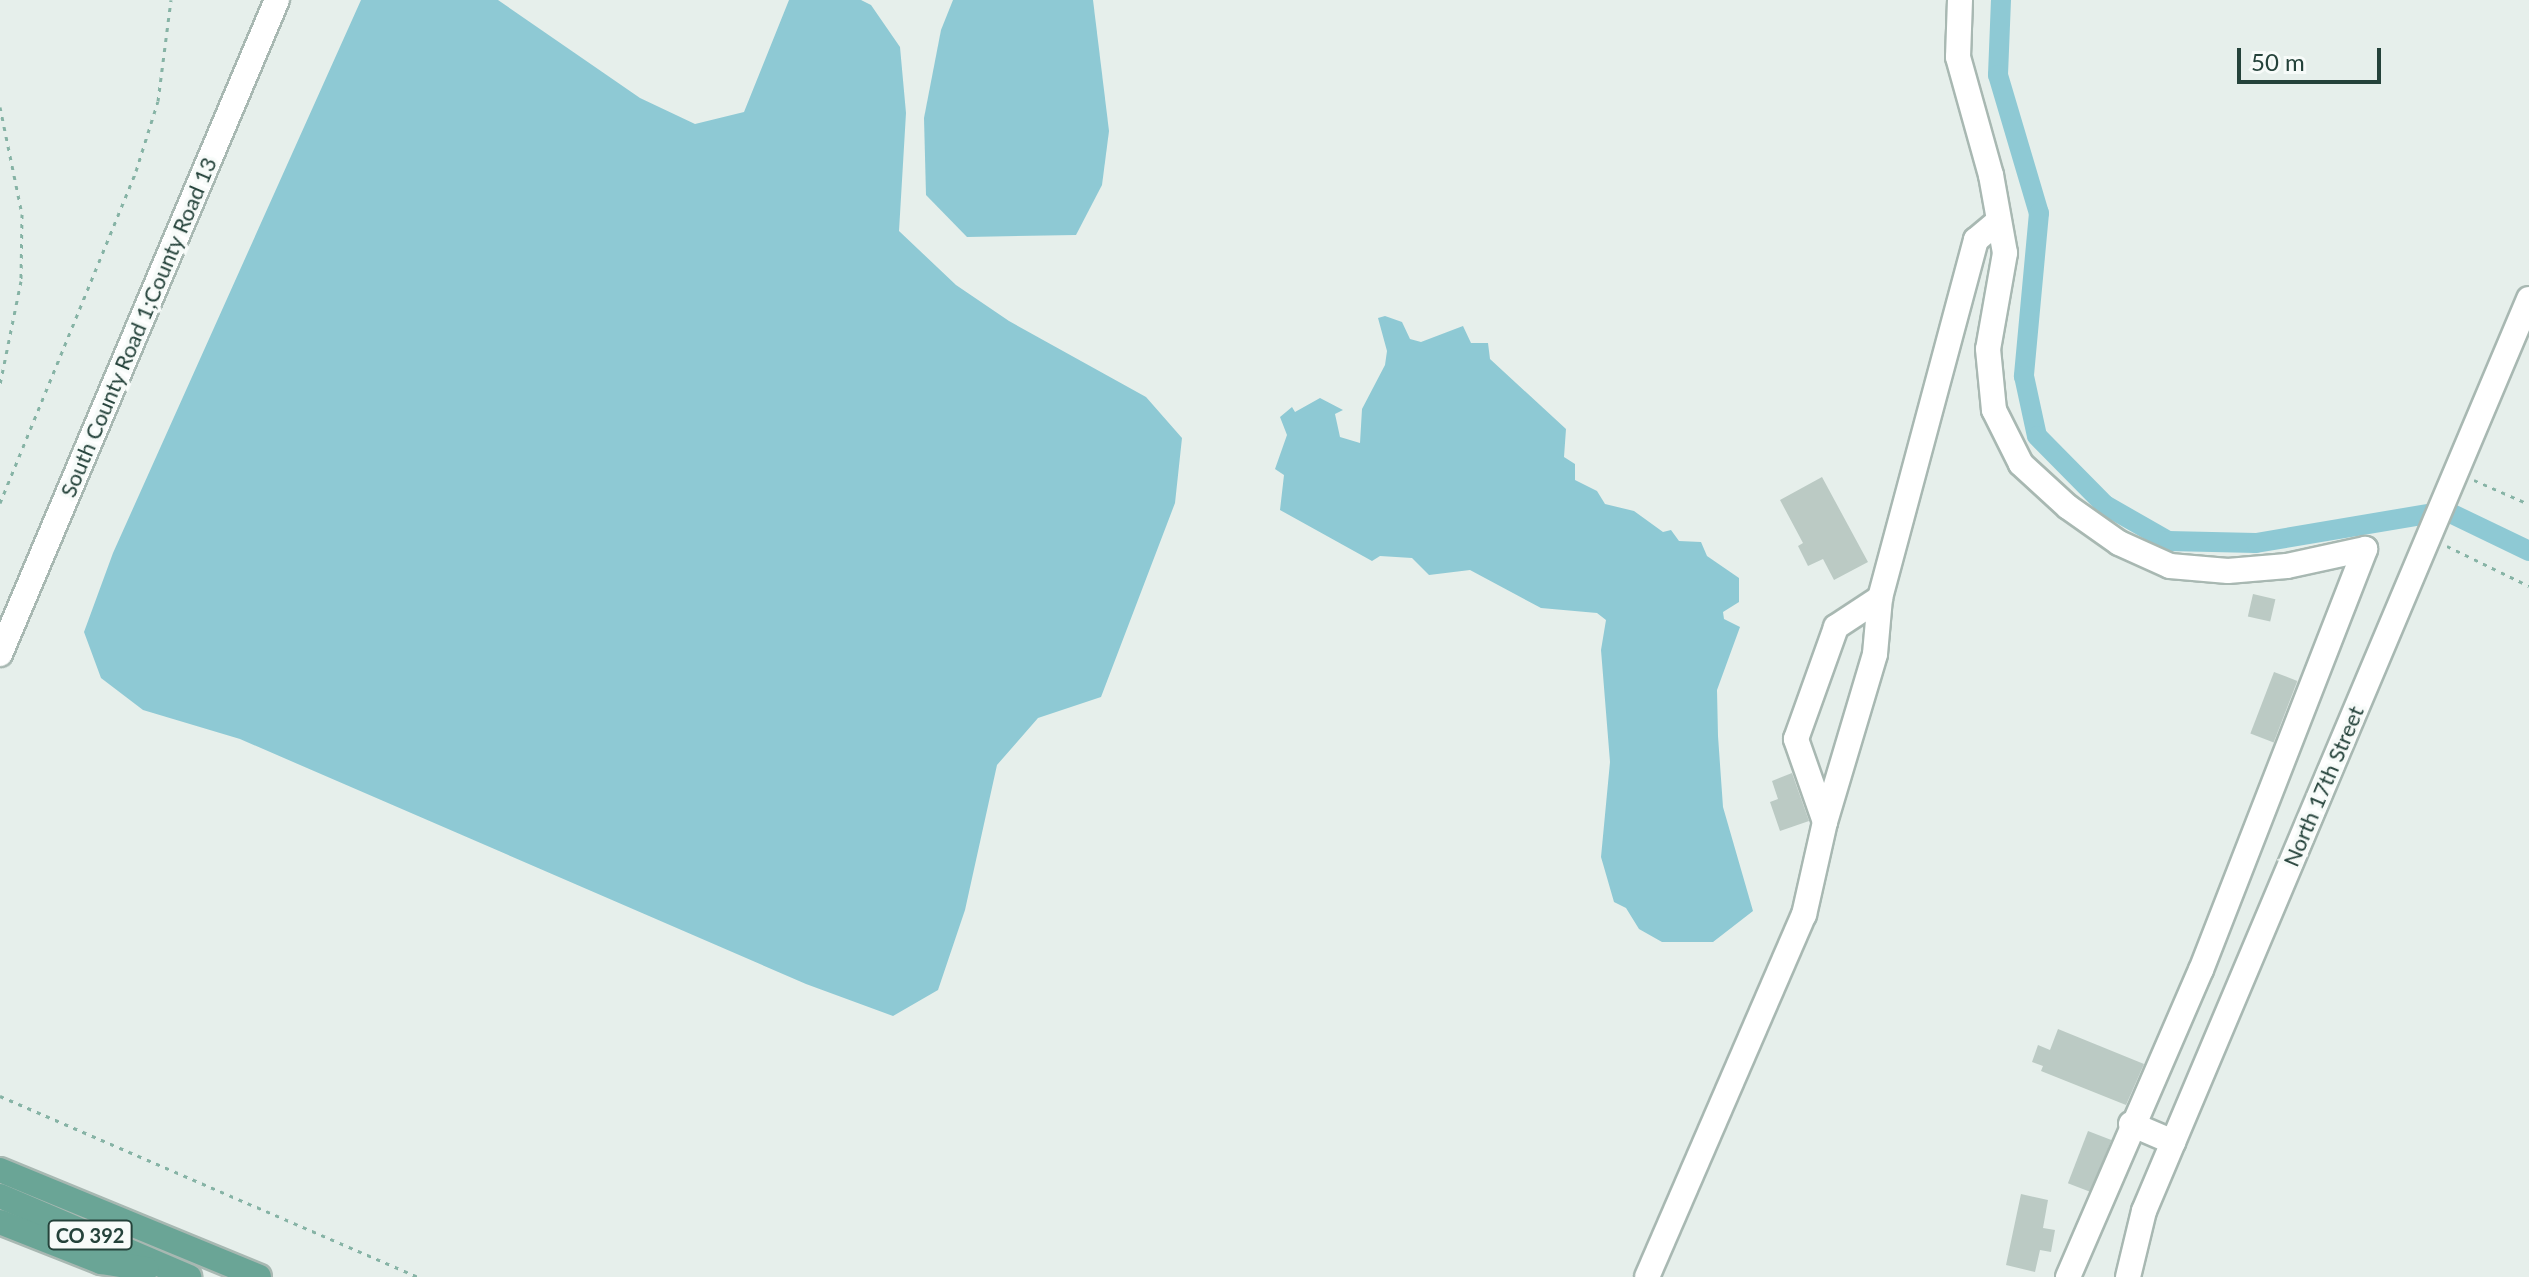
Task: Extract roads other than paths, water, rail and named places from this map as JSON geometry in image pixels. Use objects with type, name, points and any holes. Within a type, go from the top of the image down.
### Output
[{"type":"main road","points":[[0,1170],[259,1277]]},
{"type":"main road","name":"CO 392","points":[[0,1196],[185,1275]]},
{"type":"main road","points":[[0,1222],[101,1262],[185,1275]]},
{"type":"street","name":"South County Road 1;County Road 13","points":[[0,654],[277,0]]},
{"type":"street","points":[[1960,0],[1958,57],[1991,175],[1996,223],[2005,253],[1988,349],[1994,410],[2021,464],[2068,507],[2119,543],[2170,566],[2228,571],[2287,566],[2365,549],[2201,970],[2131,1124],[2068,1277]]},
{"type":"street","points":[[1647,1277],[1804,915],[1825,822],[1875,654],[1880,598],[1976,240],[1996,223]]},
{"type":"street","name":"North 17th Street","points":[[2128,1277],[2144,1211],[2529,299]]},
{"type":"street","points":[[1825,822],[1796,739],[1836,627],[1880,598]]},
{"type":"street","points":[[2131,1124],[2173,1142]]},
{"type":"water","points":[[361,0],[498,0],[640,98],[695,124],[744,112],[789,0],[861,0],[871,5],[900,47],[906,113],[899,231],[956,285],[1009,321],[1146,397],[1182,438],[1175,503],[1101,697],[1038,718],[997,765],[965,910],[938,990],[893,1016],[806,984],[240,739],[143,710],[101,678],[84,632],[113,553]]},
{"type":"water","points":[[953,0],[1093,0],[1109,131],[1102,185],[1076,235],[967,237],[926,195],[924,118],[941,30]]},
{"type":"water","points":[[1385,316],[1402,322],[1410,339],[1421,342],[1463,326],[1471,343],[1488,343],[1490,359],[1566,429],[1564,457],[1575,464],[1575,480],[1597,491],[1605,504],[1634,511],[1663,532],[1671,530],[1679,541],[1701,542],[1707,556],[1739,578],[1739,602],[1723,612],[1724,619],[1740,627],[1717,690],[1718,736],[1723,807],[1753,911],[1713,942],[1662,942],[1639,929],[1626,908],[1614,902],[1601,857],[1610,762],[1601,650],[1606,620],[1597,613],[1541,608],[1470,570],[1429,575],[1412,558],[1380,556],[1372,561],[1280,510],[1284,475],[1275,469],[1287,435],[1280,417],[1292,407],[1295,412],[1320,398],[1343,410],[1335,414],[1340,437],[1360,443],[1362,409],[1385,365],[1387,351],[1378,318]]},
{"type":"waterway","points":[[2001,0],[1998,75],[2039,213],[2024,376],[2037,436],[2105,505],[2168,541],[2256,543],[2446,511],[2529,551]]}]
